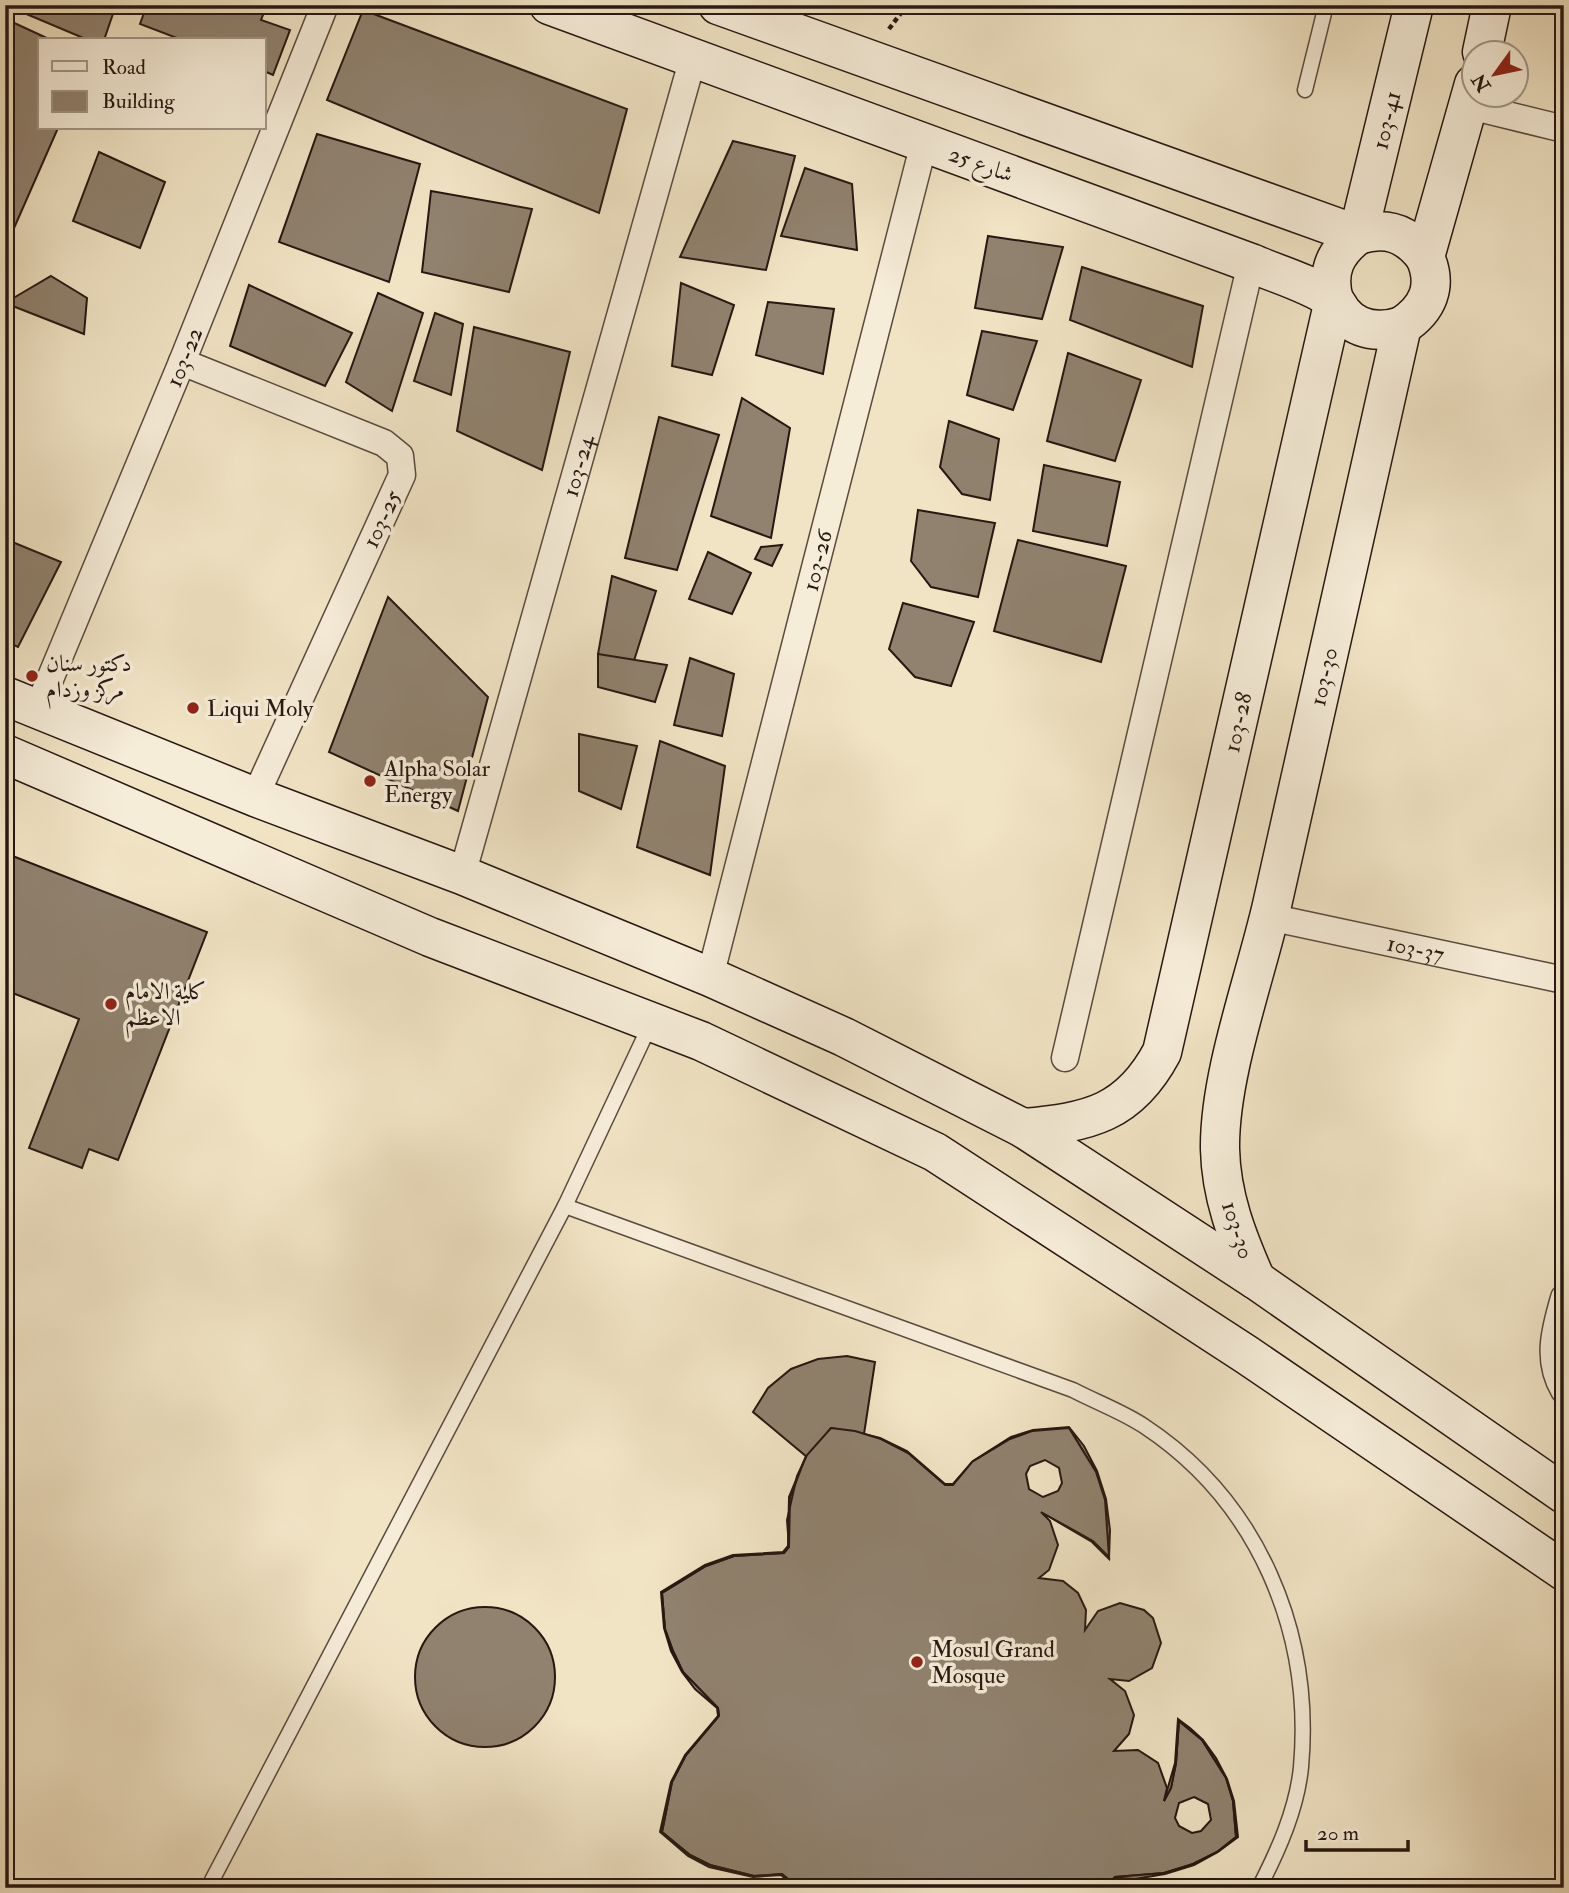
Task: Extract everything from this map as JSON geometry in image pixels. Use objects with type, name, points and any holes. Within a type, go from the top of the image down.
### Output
[{"type":"street","name":"103-22","points":[[21,702],[182,362],[325,5]]},
{"type":"street","name":"شارع 25","points":[[548,5],[1251,263],[1334,300],[1343,313],[1357,325],[1372,330],[1389,331],[1402,326]]},
{"type":"street","points":[[718,5],[1358,235],[1381,230],[1397,233],[1415,243],[1425,257],[1431,276],[1428,299],[1416,317],[1402,326]]},
{"type":"street","name":"103-41","points":[[1358,235],[1414,5]]},
{"type":"street","points":[[1485,38],[1492,5]]},
{"type":"street","name":"103-24","points":[[462,875],[693,58]]},
{"type":"street","points":[[1425,257],[1468,108]]},
{"type":"street","points":[[1507,108],[1564,129]]},
{"type":"street","name":"103-26","points":[[710,976],[924,143]]},
{"type":"street","name":"103-28","points":[[1023,1128],[1083,1121],[1102,1114],[1138,1088],[1162,1052],[1334,300],[1331,281],[1334,261],[1345,245],[1358,235]]},
{"type":"street","points":[[1065,1058],[1251,263]]},
{"type":"street","name":"103-30","points":[[1256,1280],[1236,1237],[1227,1207],[1220,1147],[1226,1091],[1269,918],[1402,326]]},
{"type":"street","name":"103-25","points":[[182,362],[384,443],[400,456],[402,475],[255,797]]},
{"type":"street","points":[[21,702],[255,797],[462,875],[710,976],[844,1037],[1023,1128],[1256,1280],[1564,1494]]},
{"type":"street","points":[[5,754],[430,937],[702,1041],[935,1152],[1259,1363],[1564,1571]]},
{"type":"street","name":"103-37","points":[[1269,918],[1564,980]]},
{"type":"street","points":[[1564,1297],[1553,1335],[1553,1360],[1564,1390]]},
{"type":"lane","points":[[1305,90],[1326,5]]},
{"type":"lane","points":[[208,1888],[565,1206],[651,1021]]},
{"type":"lane","points":[[565,1206],[1073,1390],[1144,1426],[1205,1476],[1254,1539],[1287,1612],[1303,1690],[1301,1769],[1281,1847],[1259,1888]]},
{"type":"building","points":[[5,5],[116,5],[105,38],[83,38]]},
{"type":"building","points":[[147,5],[267,5],[261,20],[290,30],[273,75],[266,72],[266,38],[177,38],[140,24]]},
{"type":"building","points":[[363,10],[627,109],[599,213],[327,100]]},
{"type":"building","points":[[10,21],[47,38],[38,38],[38,130],[57,130],[11,235],[5,233],[5,35]]},
{"type":"building","points":[[317,134],[420,164],[389,282],[279,242]]},
{"type":"building","points":[[733,141],[795,156],[766,270],[680,257]]},
{"type":"building","points":[[99,152],[165,182],[140,248],[73,221]]},
{"type":"building","points":[[805,168],[852,184],[857,250],[781,236]]},
{"type":"building","points":[[431,191],[532,209],[509,292],[422,272]]},
{"type":"building","points":[[988,236],[1063,247],[1042,319],[975,308]]},
{"type":"building","points":[[1082,267],[1203,306],[1192,367],[1070,320]]},
{"type":"building","points":[[51,276],[87,298],[84,334],[5,303]]},
{"type":"building","points":[[681,283],[734,305],[712,375],[672,366]]},
{"type":"building","points":[[249,285],[352,333],[325,386],[230,346]]},
{"type":"building","points":[[378,293],[423,313],[392,411],[346,382]]},
{"type":"building","points":[[768,302],[834,309],[823,374],[756,355]]},
{"type":"building","points":[[435,313],[463,324],[451,395],[414,381]]},
{"type":"building","points":[[474,327],[570,352],[542,470],[457,431]]},
{"type":"building","points":[[982,331],[1037,341],[1013,410],[967,395]]},
{"type":"building","points":[[1068,353],[1141,380],[1115,461],[1047,441]]},
{"type":"building","points":[[742,398],[790,428],[771,538],[711,516]]},
{"type":"building","points":[[659,417],[719,435],[677,570],[625,558]]},
{"type":"building","points":[[949,421],[999,439],[990,500],[962,494],[940,467]]},
{"type":"building","points":[[1044,465],[1120,482],[1107,546],[1033,531]]},
{"type":"building","points":[[918,510],[995,523],[978,597],[931,587],[911,561]]},
{"type":"building","points":[[5,539],[61,562],[18,647],[5,641]]},
{"type":"building","points":[[1018,540],[1126,566],[1101,662],[994,631]]},
{"type":"building","points":[[782,545],[772,566],[755,559],[761,547]]},
{"type":"building","points":[[708,552],[751,573],[732,614],[689,599]]},
{"type":"building","points":[[612,576],[656,591],[632,667],[598,654]]},
{"type":"building","points":[[388,597],[488,697],[458,811],[329,752]]},
{"type":"building","points":[[903,603],[974,622],[951,686],[915,677],[889,649]]},
{"type":"building","points":[[598,654],[667,665],[655,702],[598,687]]},
{"type":"building","points":[[690,658],[734,674],[722,736],[674,725]]},
{"type":"building","points":[[579,734],[637,746],[621,809],[579,791]]},
{"type":"building","points":[[660,741],[725,766],[710,875],[637,847]]},
{"type":"building","name":"كلية الامام الاعظم","points":[[5,853],[207,932],[118,1160],[89,1149],[82,1168],[29,1148],[79,1019],[5,990]]},
{"type":"building","points":[[847,1356],[875,1362],[864,1434],[831,1428],[807,1457],[753,1412],[768,1388],[791,1369],[818,1359]]},
{"type":"building","points":[[1069,1427],[1084,1446],[1097,1471],[1106,1499],[1110,1530],[1109,1559],[1092,1542],[1041,1512],[1093,1541],[1109,1557],[1105,1500],[1096,1472],[1069,1428],[1032,1431],[1010,1439],[972,1462],[1011,1437],[1033,1430]]},
{"type":"building","name":"Mosul Grand Mosque","points":[[831,1428],[855,1431],[881,1439],[908,1453],[945,1485],[953,1485],[972,1462],[1010,1439],[1032,1431],[1069,1428],[1096,1472],[1105,1500],[1109,1557],[1093,1541],[1041,1512],[1050,1521],[1058,1545],[1049,1570],[1039,1578],[1063,1581],[1078,1593],[1086,1610],[1085,1630],[1098,1611],[1120,1603],[1144,1610],[1153,1618],[1161,1643],[1152,1668],[1129,1681],[1110,1679],[1125,1691],[1134,1715],[1129,1734],[1114,1751],[1138,1750],[1158,1763],[1167,1788],[1164,1801],[1171,1788],[1176,1763],[1179,1721],[1202,1740],[1226,1778],[1233,1801],[1236,1837],[1217,1852],[1193,1864],[1164,1873],[1115,1877],[1109,1883],[1109,1888],[788,1888],[789,1880],[782,1874],[754,1876],[710,1865],[690,1855],[662,1832],[672,1782],[686,1755],[719,1716],[718,1708],[683,1672],[673,1651],[665,1629],[662,1593],[706,1566],[734,1556],[784,1553],[789,1547],[787,1520],[797,1476],[807,1455]],"holes":[[[1045,1460],[1059,1468],[1062,1483],[1058,1491],[1043,1497],[1029,1489],[1026,1474],[1030,1466]],[[1194,1797],[1208,1804],[1211,1820],[1201,1831],[1192,1833],[1179,1826],[1175,1818],[1179,1803]]]},
{"type":"building","points":[[864,1434],[880,1438],[907,1451],[945,1484],[953,1484],[970,1465],[953,1485],[945,1485],[908,1453]]},
{"type":"building","points":[[806,1456],[790,1498],[789,1547],[784,1553],[734,1556],[706,1566],[662,1593],[665,1629],[673,1651],[683,1672],[718,1708],[719,1716],[686,1755],[672,1782],[662,1832],[690,1855],[710,1865],[754,1876],[782,1874],[789,1880],[788,1888],[788,1881],[781,1875],[753,1877],[709,1867],[688,1856],[660,1832],[671,1782],[685,1755],[718,1716],[717,1708],[695,1689],[682,1672],[671,1651],[664,1628],[661,1592],[705,1565],[733,1555],[783,1552],[788,1546],[789,1497]]},
{"type":"building","points":[[485,1607],[512,1612],[535,1627],[550,1650],[555,1677],[550,1704],[535,1727],[512,1742],[485,1747],[458,1742],[435,1727],[420,1704],[415,1677],[420,1650],[435,1627],[458,1612]]},
{"type":"building","points":[[1178,1719],[1203,1740],[1227,1779],[1234,1801],[1238,1837],[1218,1852],[1194,1865],[1165,1874],[1135,1879],[1116,1878],[1109,1888],[1109,1883],[1115,1877],[1164,1873],[1193,1864],[1217,1852],[1236,1837],[1233,1801],[1226,1778],[1202,1740],[1179,1721],[1176,1763],[1171,1788],[1164,1801],[1175,1763]]},
{"type":"place","name":"دكتور سنان مركز وزدام","points":[[32,676]]},
{"type":"place","name":"Liqui Moly","points":[[193,708]]},
{"type":"place","name":"Alpha Solar Energy","points":[[370,781]]},
{"type":"place","name":"كلية الامام الاعظم","points":[[111,1004]]},
{"type":"place","name":"Mosul Grand Mosque","points":[[917,1662]]}]
